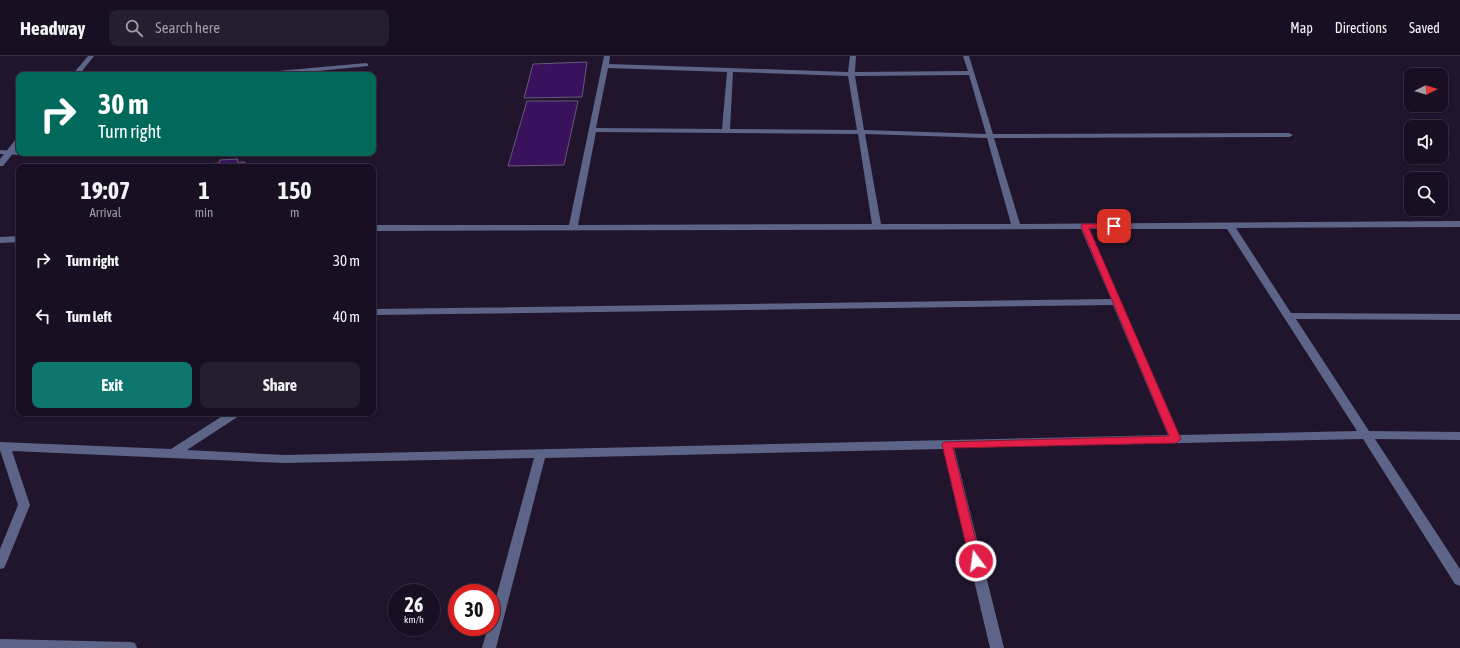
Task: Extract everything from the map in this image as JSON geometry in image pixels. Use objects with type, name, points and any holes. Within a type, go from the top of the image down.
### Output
[{"type":"street","points":[[78,72],[91,56]]},
{"type":"street","points":[[573,227],[607,56]]},
{"type":"street","points":[[853,56],[851,74],[877,226]]},
{"type":"street","points":[[966,56],[1016,226]]},
{"type":"street","points":[[289,72],[366,65]]},
{"type":"street","points":[[605,66],[851,74],[972,73]]},
{"type":"street","points":[[726,131],[730,70]]},
{"type":"street","points":[[592,130],[861,132],[990,136],[1289,135]]},
{"type":"street","points":[[0,164],[16,145]]},
{"type":"street","points":[[0,152],[16,153]]},
{"type":"street","points":[[376,228],[1460,224]]},
{"type":"street","points":[[1084,226],[1176,439]]},
{"type":"street","points":[[1230,226],[1460,580]]},
{"type":"street","points":[[0,240],[16,239]]},
{"type":"street","points":[[376,312],[1117,302]]},
{"type":"street","points":[[1289,316],[1460,316]]},
{"type":"street","points":[[173,454],[231,416]]},
{"type":"street","points":[[0,564],[24,505],[2,446],[284,459],[1366,435],[1460,436]]},
{"type":"street","points":[[947,444],[997,648]]},
{"type":"street","points":[[489,648],[541,453]]},
{"type":"street","points":[[0,645],[130,648]]},
{"type":"building","points":[[587,62],[582,97],[524,98],[533,64]]},
{"type":"building","points":[[527,101],[578,101],[564,165],[508,166]]},
{"type":"building","points":[[238,159],[237,162],[245,162],[244,164],[205,164],[219,163],[220,160]]},
{"type":"route","points":[[976,561],[947,444],[1176,439],[1084,226],[1114,226]]}]
